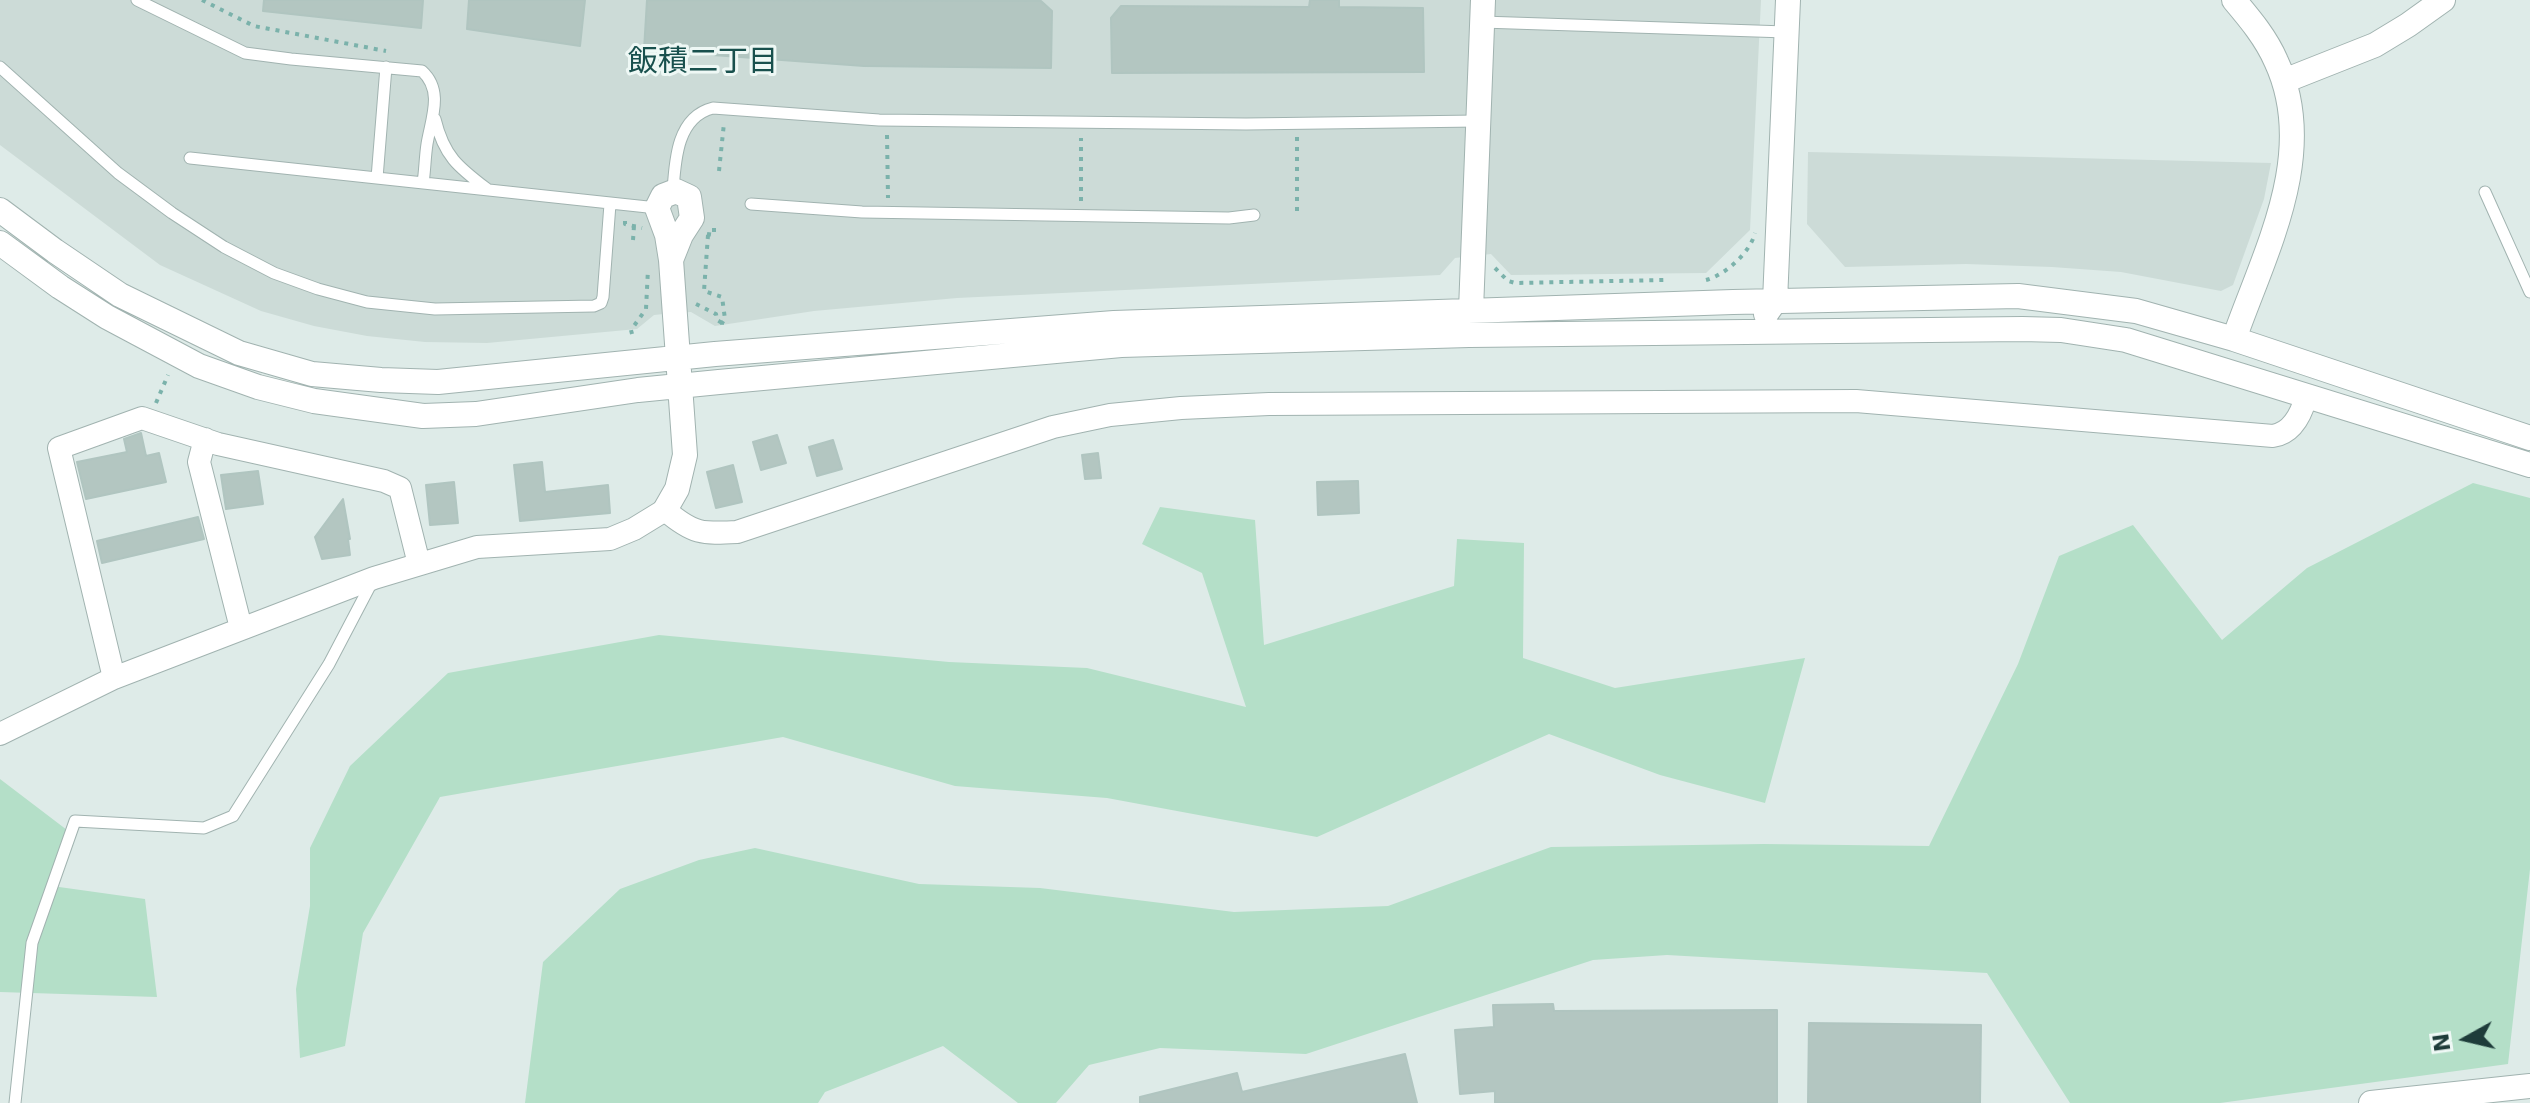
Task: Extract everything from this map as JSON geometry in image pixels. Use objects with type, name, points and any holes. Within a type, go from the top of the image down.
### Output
[{"type":"street","points":[[1747,333],[1775,301],[1788,0]]},
{"type":"street","points":[[2234,0],[2259,31],[2284,81],[2294,130],[2289,176],[2234,339]]},
{"type":"street","points":[[2284,81],[2375,45],[2443,0]]},
{"type":"street","points":[[1471,310],[1482,11]]},
{"type":"street","points":[[0,734],[114,678],[374,578],[477,547],[610,539],[665,510],[677,489],[685,455],[678,359],[660,264],[667,235],[665,200],[683,192],[689,197],[692,218],[660,264]]},
{"type":"street","points":[[0,210],[120,295],[239,353],[312,374],[438,382],[1114,323],[2018,296],[2136,311],[2234,339],[2530,438]]},
{"type":"street","points":[[0,243],[60,287],[155,345],[199,366],[243,382],[314,401],[423,416],[476,414],[680,386],[1121,345],[1837,329],[2061,330],[2126,340],[2530,465]]},
{"type":"street","points":[[1775,301],[1798,318],[1837,329]]},
{"type":"street","points":[[665,510],[696,530],[710,535],[737,532],[1053,427],[1110,415],[1181,408],[1357,403],[1856,401],[2273,436],[2290,429],[2306,397]]},
{"type":"street","points":[[114,678],[59,448],[142,418],[205,439],[384,481],[400,488],[419,564]]},
{"type":"street","points":[[205,439],[199,462],[241,628]]},
{"type":"street","points":[[2371,1103],[2530,1086]]},
{"type":"lane","points":[[137,0],[245,53],[422,71],[431,79],[434,116],[439,136],[451,159],[465,174],[488,190]]},
{"type":"lane","points":[[1482,11],[1787,32]]},
{"type":"lane","points":[[0,67],[118,173],[224,247],[274,273],[361,301],[435,309],[594,306],[601,303],[603,297],[610,204]]},
{"type":"lane","points":[[377,178],[386,67]]},
{"type":"lane","points":[[190,158],[610,204],[665,200],[685,130],[697,115],[713,108],[879,120],[1246,124],[1478,121]]},
{"type":"lane","points":[[423,183],[427,142],[434,116]]},
{"type":"lane","points":[[2485,192],[2530,292]]},
{"type":"lane","points":[[751,204],[889,212],[1229,218],[1254,215]]},
{"type":"lane","points":[[15,1103],[32,943],[75,821],[204,828],[233,816],[329,664],[374,578]]},
{"type":"path","points":[[202,0],[254,26],[393,52]]},
{"type":"path","points":[[887,133],[889,212]]},
{"type":"path","points":[[1080,216],[1081,136]]},
{"type":"path","points":[[1297,137],[1297,215]]},
{"type":"path","points":[[626,215],[625,224],[643,228]]},
{"type":"path","points":[[633,240],[634,226]]},
{"type":"path","points":[[714,227],[714,235],[705,235],[704,291],[722,297],[725,319],[722,330]]},
{"type":"path","points":[[1704,280],[1718,277],[1745,252],[1754,239],[1755,229]]},
{"type":"path","points":[[1491,262],[1508,281],[1515,283],[1672,280]]},
{"type":"path","points":[[632,334],[631,330],[646,309],[660,264]]},
{"type":"path","points":[[692,302],[716,314],[717,320],[722,323]]},
{"type":"path","points":[[148,420],[168,375]]},
{"type":"shaded area","points":[[0,0],[1761,0],[1750,230],[1706,273],[1511,275],[1491,254],[1455,258],[1440,275],[957,298],[814,311],[715,326],[691,312],[674,313],[654,315],[637,329],[487,343],[425,342],[367,336],[314,326],[261,311],[160,265],[0,145]]},
{"type":"shaded area","points":[[1808,152],[2271,163],[2264,199],[2233,285],[2221,291],[2121,272],[2052,267],[1966,264],[1845,267],[1807,224]]},
{"type":"green space","points":[[2473,483],[2530,498],[2530,869],[2508,1064],[2220,1103],[2070,1103],[1987,973],[1667,955],[1593,960],[1306,1054],[1160,1048],[1089,1065],[1056,1103],[1018,1103],[943,1046],[825,1092],[818,1103],[525,1103],[543,962],[620,889],[699,860],[755,848],[919,884],[1040,888],[1234,912],[1388,906],[1551,847],[1764,844],[1929,846],[2018,664],[2059,556],[2133,525],[2222,640],[2307,568]]},
{"type":"green space","points":[[1160,507],[1255,520],[1264,645],[1454,586],[1457,539],[1524,543],[1523,658],[1615,688],[1805,658],[1765,803],[1660,775],[1549,734],[1317,837],[1107,798],[955,786],[783,737],[440,797],[363,933],[345,1046],[300,1058],[296,989],[310,906],[310,848],[350,766],[448,673],[659,635],[949,662],[1087,668],[1246,707],[1202,573],[1142,544]]},
{"type":"green space","points":[[0,779],[67,830],[52,886],[145,899],[157,997],[0,992]]},
{"type":"building","points":[[264,0],[423,0],[421,28],[263,11]]},
{"type":"building","points":[[469,0],[585,0],[580,46],[467,29]]},
{"type":"building","points":[[647,0],[1041,1],[1052,11],[1051,68],[864,66],[644,50]]},
{"type":"building","points":[[1310,0],[1339,0],[1339,7],[1423,8],[1424,72],[1112,73],[1111,18],[1121,6],[1309,7]]},
{"type":"building","points":[[141,433],[146,456],[159,453],[166,482],[86,499],[77,462],[127,452],[124,439]]},
{"type":"building","points":[[777,435],[786,463],[761,470],[753,442]]},
{"type":"building","points":[[833,440],[842,469],[817,476],[809,447]]},
{"type":"building","points":[[1098,453],[1101,478],[1085,479],[1082,455]]},
{"type":"building","points":[[542,462],[545,492],[608,485],[610,513],[520,521],[514,465]]},
{"type":"building","points":[[733,465],[742,502],[716,508],[707,472]]},
{"type":"building","points":[[258,471],[263,504],[226,509],[221,475]]},
{"type":"building","points":[[1358,481],[1359,513],[1318,515],[1317,482]]},
{"type":"building","points":[[454,482],[458,523],[430,525],[426,485]]},
{"type":"building","points":[[343,499],[350,555],[322,559],[315,537]]},
{"type":"building","points":[[198,517],[204,539],[102,563],[97,541]]},
{"type":"building","points":[[1553,1004],[1554,1011],[1777,1010],[1777,1103],[1495,1103],[1495,1091],[1460,1094],[1455,1030],[1494,1027],[1493,1005]]},
{"type":"building","points":[[1809,1023],[1981,1025],[1980,1103],[1808,1103]]},
{"type":"building","points":[[1405,1054],[1417,1103],[1140,1103],[1140,1097],[1237,1073],[1242,1092]]},
{"type":"district","name":"飯積二丁目","points":[[703,63]]}]
